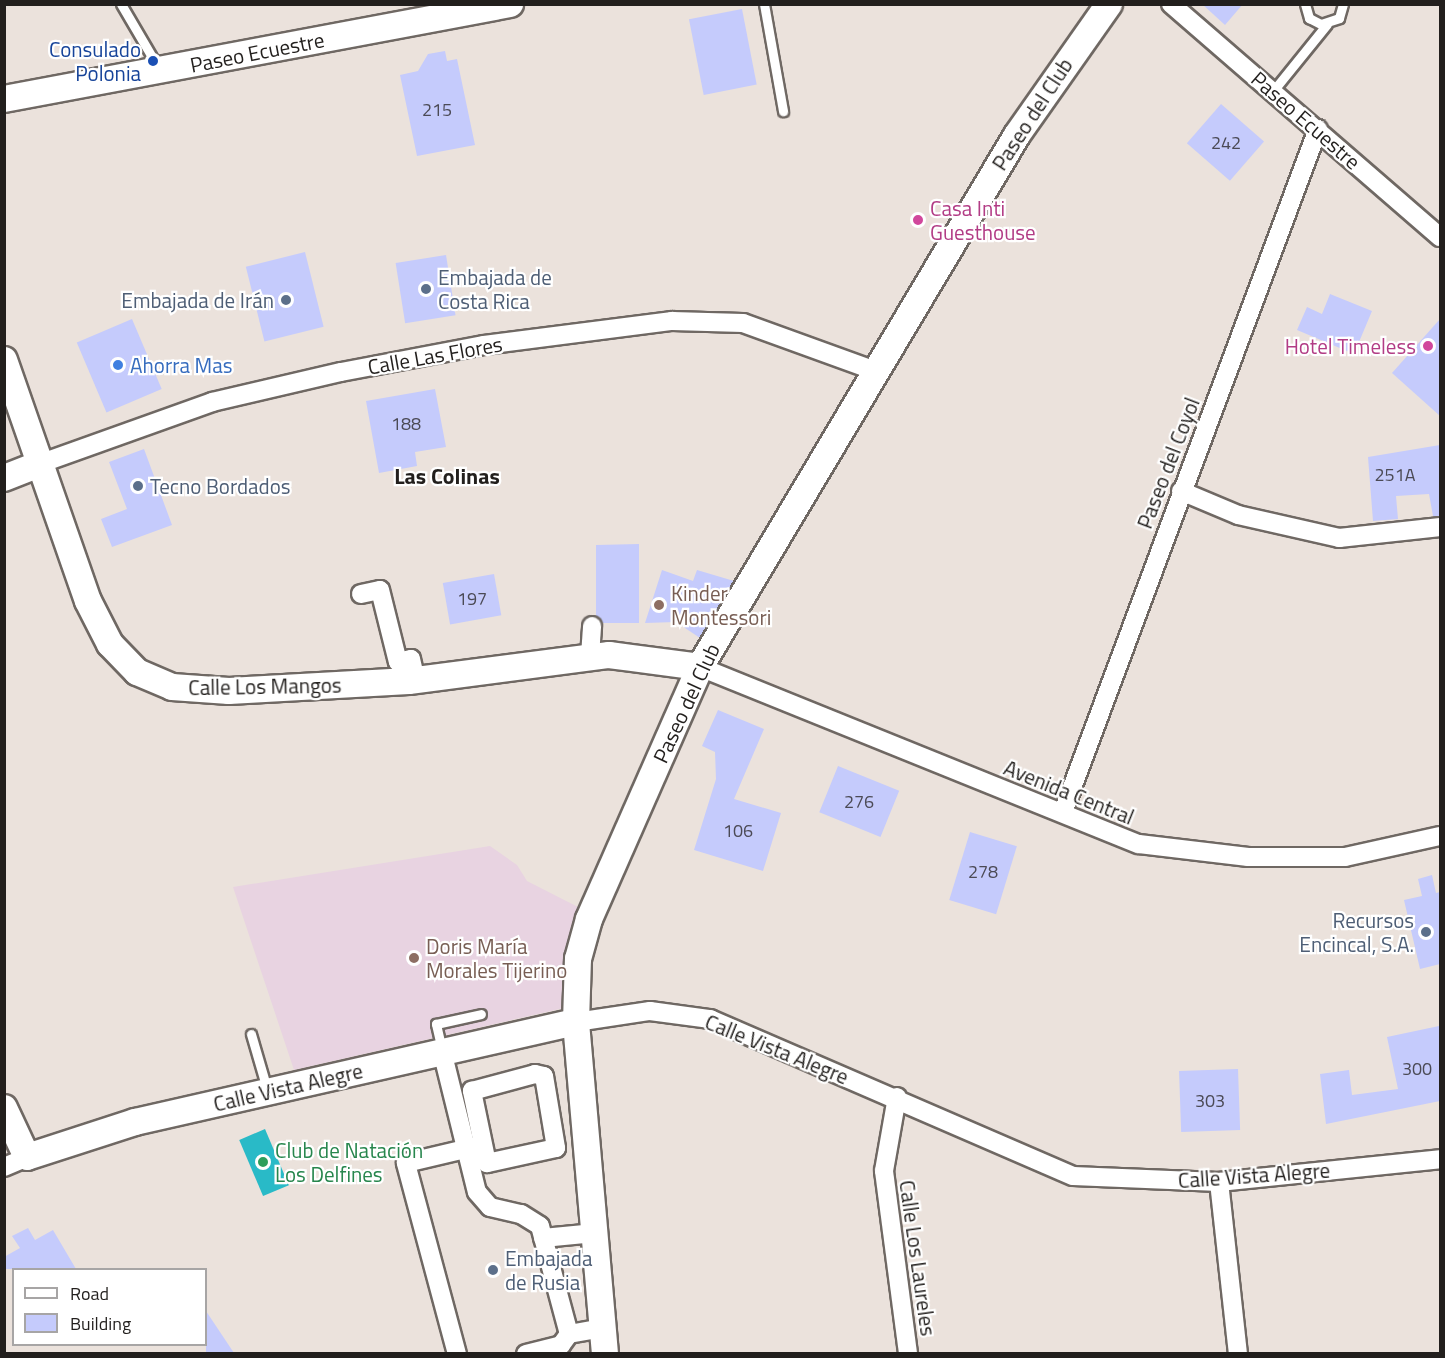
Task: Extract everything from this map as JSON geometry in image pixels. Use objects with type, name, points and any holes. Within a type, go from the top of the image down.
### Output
[{"type":"street","name":"Paseo Ecuestre","points":[[4,99],[160,71],[446,10],[510,4]]},
{"type":"street","name":"Paseo del Club","points":[[604,1353],[576,1022],[578,959],[589,919],[700,667],[873,370],[1017,135],[1109,4]]},
{"type":"street","name":"Paseo Ecuestre","points":[[1171,4],[1440,237]]},
{"type":"street","name":"Paseo del Coyol","points":[[1063,812],[1318,129]]},
{"type":"street","name":"Calle Las Flores","points":[[4,478],[212,402],[341,372],[484,345],[672,321],[743,323],[873,370]]},
{"type":"street","name":"Calle Los Mangos","points":[[4,360],[42,463],[88,601],[110,644],[137,672],[172,687],[229,691],[417,680],[590,656],[632,656],[700,667]]},
{"type":"street","points":[[1181,492],[1238,515],[1339,538],[1440,527]]},
{"type":"street","points":[[361,594],[380,590],[398,662],[411,659],[417,680]]},
{"type":"street","points":[[590,656],[592,626]]},
{"type":"street","name":"Avenida Central","points":[[700,667],[1138,844],[1248,857],[1345,857],[1440,836]]},
{"type":"street","name":"Calle Vista Alegre","points":[[16,1162],[135,1122],[576,1022],[650,1011],[710,1019],[897,1097],[1073,1176],[1219,1182],[1440,1159]]},
{"type":"street","points":[[442,1051],[473,1147],[482,1157],[496,1165],[556,1148],[544,1076],[535,1074],[472,1091],[473,1147],[477,1192],[490,1207],[532,1220],[543,1238],[569,1334]]},
{"type":"street","name":"Calle Los Laureles","points":[[897,1097],[884,1171],[908,1353]]},
{"type":"street","points":[[4,1108],[16,1162]]},
{"type":"street","points":[[457,1353],[406,1163],[473,1147]]},
{"type":"street","points":[[1219,1182],[1238,1353]]},
{"type":"street","points":[[543,1238],[595,1233]]},
{"type":"street","points":[[526,1353],[561,1345],[569,1334],[603,1328]]},
{"type":"lane","points":[[121,4],[160,71]]},
{"type":"lane","points":[[764,4],[783,111]]},
{"type":"lane","points":[[1305,4],[1309,18],[1327,24]]},
{"type":"lane","points":[[1273,91],[1327,24],[1339,18],[1343,4]]},
{"type":"lane","points":[[442,1051],[436,1024],[480,1014]]},
{"type":"lane","points":[[251,1034],[267,1092]]},
{"type":"shaded area","name":"Doris María Morales Tijerino","points":[[490,846],[517,865],[527,881],[578,907],[564,1008],[294,1070],[233,887]]},
{"type":"water","name":"Club de Natación Los Delfines","points":[[265,1129],[289,1185],[263,1196],[239,1140]]},
{"type":"building","points":[[1202,4],[1243,4],[1225,25]]},
{"type":"building","points":[[742,9],[757,85],[704,95],[689,19]]},
{"type":"building","points":[[445,51],[447,61],[457,59],[475,145],[417,156],[400,75],[418,71],[428,54]]},
{"type":"building","points":[[1221,104],[1264,141],[1230,181],[1187,143]]},
{"type":"building","name":"Embajada de Irán","points":[[305,252],[324,327],[264,341],[246,267]]},
{"type":"building","name":"Embajada de Costa Rica","points":[[446,255],[456,315],[405,323],[396,263]]},
{"type":"building","points":[[1330,294],[1372,311],[1354,354],[1297,330],[1307,307],[1322,314]]},
{"type":"building","points":[[132,319],[162,389],[106,412],[77,342]]},
{"type":"building","name":"Hotel Timeless","points":[[1440,319],[1440,416],[1392,373]]},
{"type":"building","points":[[435,389],[446,447],[415,452],[417,466],[379,473],[366,401]]},
{"type":"building","points":[[1440,445],[1440,516],[1433,516],[1429,494],[1396,496],[1398,519],[1373,521],[1368,457]]},
{"type":"building","name":"Tecno Bordados","points":[[144,449],[172,525],[112,547],[101,519],[127,509],[109,462]]},
{"type":"building","points":[[639,544],[639,623],[603,623],[596,616],[596,545]]},
{"type":"building","points":[[662,570],[693,581],[697,570],[734,581],[700,638],[676,622],[645,623]]},
{"type":"building","points":[[494,574],[501,615],[450,624],[443,583]]},
{"type":"building","points":[[718,710],[764,729],[734,799],[781,813],[763,871],[694,850],[716,779],[715,752],[702,746]]},
{"type":"building","points":[[838,766],[899,791],[880,837],[819,812]]},
{"type":"building","points":[[970,832],[1017,846],[996,914],[949,900]]},
{"type":"building","name":"Recursos Encincal, S.A.","points":[[1432,875],[1436,893],[1440,892],[1440,964],[1420,969],[1404,900],[1422,896],[1418,879]]},
{"type":"building","points":[[1439,1026],[1440,1101],[1326,1124],[1320,1074],[1349,1070],[1352,1095],[1398,1089],[1387,1037]]},
{"type":"building","points":[[1238,1069],[1240,1130],[1181,1132],[1179,1071]]},
{"type":"building","points":[[28,1228],[35,1240],[53,1230],[75,1268],[4,1269],[4,1257],[20,1248],[12,1236]]},
{"type":"building","points":[[207,1312],[234,1353],[206,1353],[207,1346]]},
{"type":"place","name":"Consulado Polonia","points":[[153,61]]},
{"type":"place","name":"Casa Inti Guesthouse","points":[[918,220]]},
{"type":"place","name":"Embajada de Costa Rica","points":[[426,289]]},
{"type":"place","name":"Embajada de Irán","points":[[286,300]]},
{"type":"place","name":"Hotel Timeless","points":[[1428,346]]},
{"type":"place","name":"Ahorra Mas","points":[[118,365]]},
{"type":"place","name":"Tecno Bordados","points":[[138,486]]},
{"type":"place","name":"Kinder Montessori","points":[[659,605]]},
{"type":"place","name":"Recursos Encincal, S.A.","points":[[1426,932]]},
{"type":"place","name":"Doris María Morales Tijerino","points":[[414,958]]},
{"type":"place","name":"Club de Natación Los Delfines","points":[[263,1162]]},
{"type":"place","name":"Embajada de Rusia","points":[[493,1270]]},
{"type":"district","name":"Las Colinas","points":[[447,477]]}]
